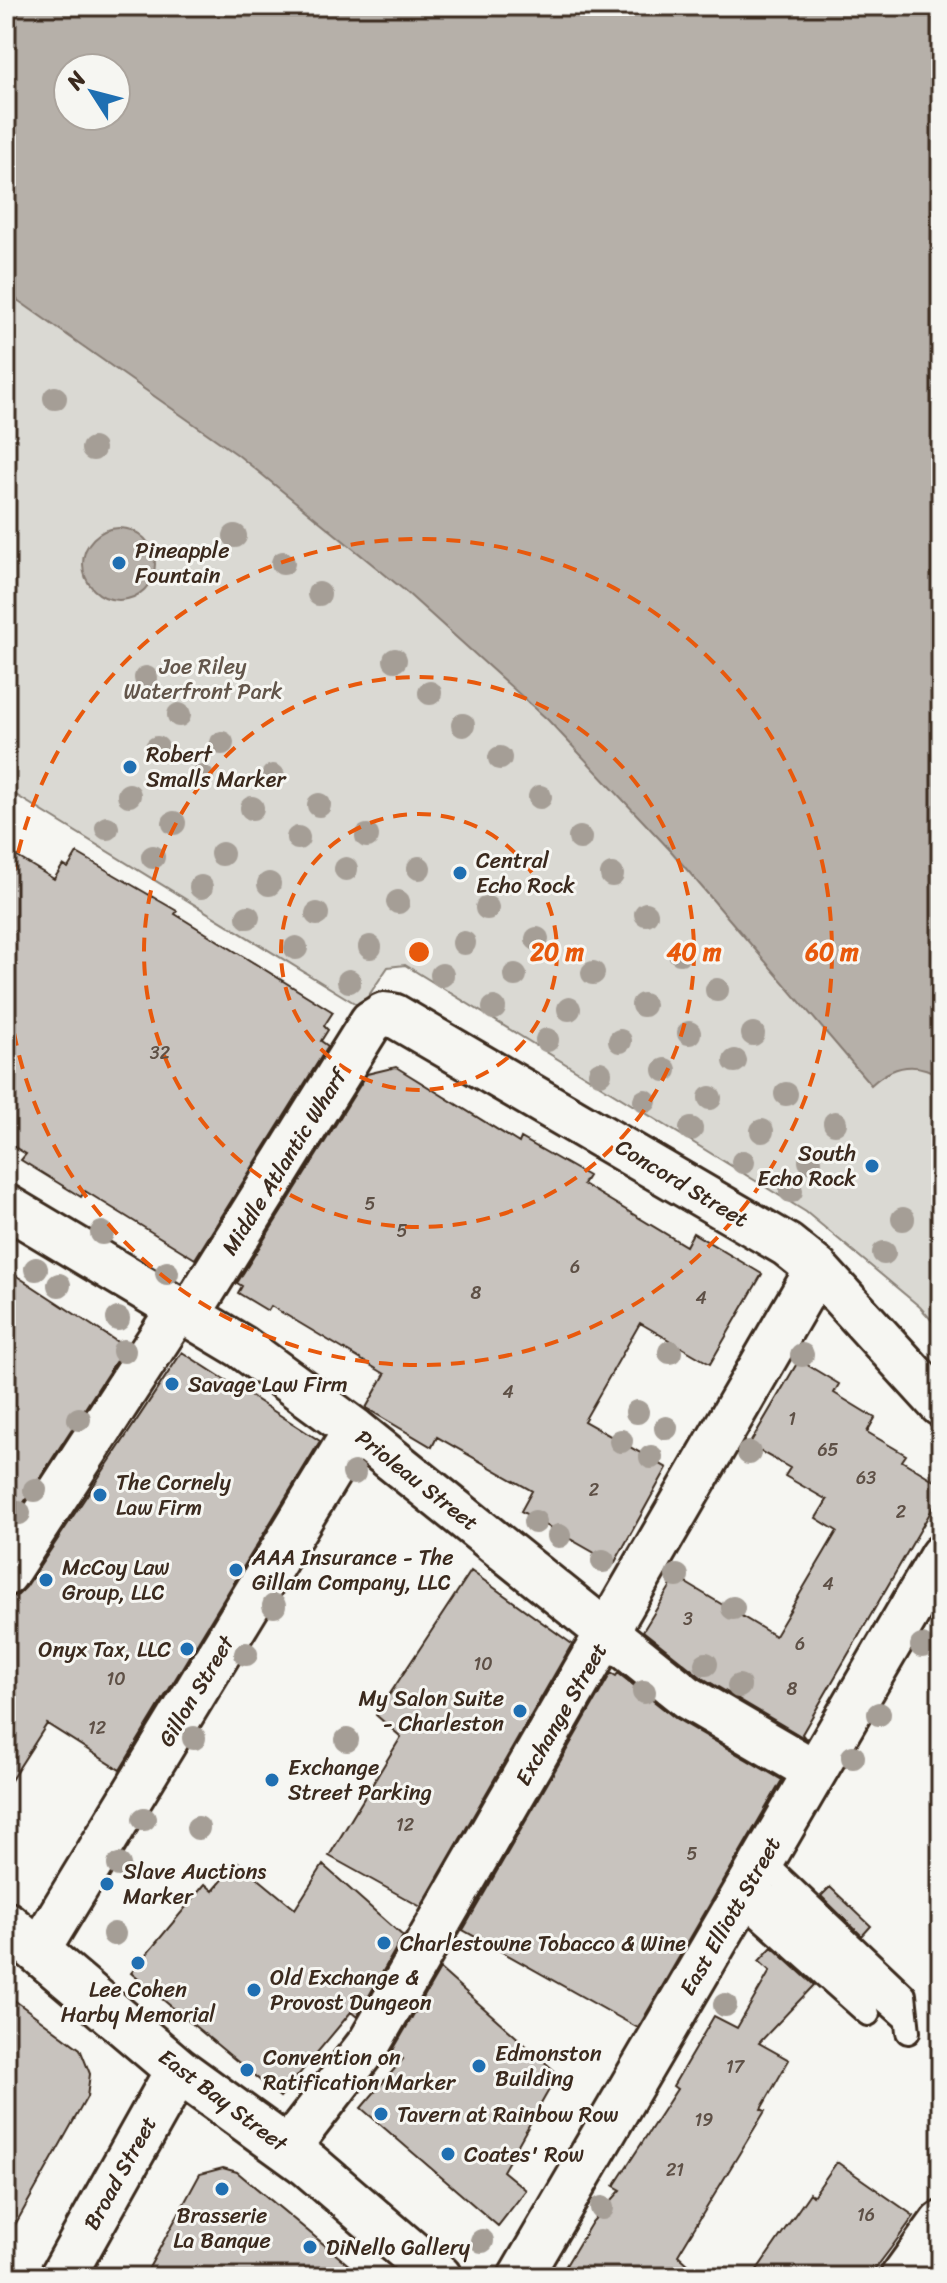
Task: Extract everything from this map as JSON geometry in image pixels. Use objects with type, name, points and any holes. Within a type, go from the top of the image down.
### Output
[{"type":"street","name":"Concord Street","points":[[384,1014],[402,1017],[787,1245],[817,1269],[941,1405]]},
{"type":"street","name":"Middle Atlantic Wharf","points":[[6,1574],[183,1313],[371,1022],[384,1014]]},
{"type":"street","name":"Prioleau Street","points":[[6,1206],[242,1347],[355,1430],[712,1715],[814,1771]]},
{"type":"street","name":"Exchange Street","points":[[288,2148],[370,2042],[817,1269]]},
{"type":"street","name":"Gillon Street","points":[[22,1938],[355,1430]]},
{"type":"street","name":"East Elliott Street","points":[[520,2277],[941,1556]]},
{"type":"street","name":"East Bay Street","points":[[22,1938],[178,2070],[288,2148],[439,2277]]},
{"type":"street","name":"Broad Street","points":[[62,2277],[178,2070]]},
{"type":"street","points":[[902,2277],[941,2223]]},
{"type":"lane","points":[[751,1881],[868,2014]]},
{"type":"lane","points":[[751,1881],[904,1995],[907,2026]]},
{"type":"green space","name":"Joe Riley Waterfront Park","points":[[6,6],[647,6],[941,945],[941,1331],[920,1307],[806,1212],[405,965],[388,967],[361,1007],[6,789]]},
{"type":"shaded area","points":[[6,6],[941,6],[941,1077],[922,1068],[904,1068],[887,1073],[871,1085],[671,851],[548,720],[404,590],[238,455],[6,292]]},
{"type":"shaded area","name":"Pineapple Fountain","points":[[119,528],[139,534],[149,544],[155,564],[149,584],[139,594],[119,600],[99,594],[89,584],[83,564],[89,544],[99,534]]},
{"type":"building","points":[[6,850],[54,879],[63,865],[68,868],[77,853],[177,911],[175,914],[333,1012],[324,1026],[328,1030],[321,1041],[328,1046],[195,1259],[85,1191],[81,1197],[21,1160],[26,1154],[6,1142]]},
{"type":"building","points":[[396,1067],[519,1143],[521,1138],[588,1176],[583,1184],[686,1246],[693,1233],[762,1274],[710,1364],[640,1323],[584,1421],[667,1468],[614,1564],[521,1511],[532,1491],[437,1437],[432,1447],[366,1408],[385,1374],[271,1306],[268,1311],[238,1293],[242,1286],[237,1283],[367,1074]]},
{"type":"building","points":[[6,1269],[125,1347],[6,1530]]},
{"type":"building","points":[[182,1352],[320,1441],[120,1770],[47,1724],[6,1788],[6,1598],[18,1595],[26,1587]]},
{"type":"building","points":[[799,1360],[839,1384],[834,1393],[875,1418],[867,1432],[906,1455],[902,1461],[940,1484],[936,1491],[941,1494],[802,1734],[806,1739],[701,1677],[643,1631],[676,1577],[775,1636],[837,1531],[816,1518],[827,1500],[785,1476],[790,1468],[749,1445]]},
{"type":"building","points":[[471,1571],[572,1644],[421,1907],[329,1856],[401,1737],[376,1715]]},
{"type":"building","points":[[611,1673],[616,1676],[618,1673],[675,1718],[782,1780],[638,2028],[463,1930]]},
{"type":"building","name":"Old Exchange & Provost Dungeon","points":[[238,1862],[295,1909],[323,1865],[403,1936],[357,2017],[351,2012],[280,2097],[131,1973],[205,1884],[213,1891]]},
{"type":"building","points":[[830,1887],[871,1926],[862,1936],[821,1896]]},
{"type":"building","points":[[772,1947],[814,1985],[759,2043],[789,2060],[761,2109],[765,2111],[678,2255],[702,2277],[559,2277],[592,2222],[621,2190],[614,2186],[677,2089],[673,2086],[714,2016],[737,2028],[770,1971],[759,1961]]},
{"type":"building","points":[[440,1969],[558,2074],[503,2171],[526,2190],[498,2226],[361,2108],[403,2059],[393,2050]]},
{"type":"building","points":[[6,1994],[80,2049],[90,2074],[87,2097],[6,2241]]},
{"type":"building","points":[[837,2162],[914,2216],[891,2248],[869,2277],[752,2277],[810,2193],[813,2196]]},
{"type":"building","points":[[223,2168],[237,2172],[363,2277],[144,2277],[200,2174]]},
{"type":"place","name":"Pineapple Fountain","points":[[119,563]]},
{"type":"place","name":"Robert Smalls Marker","points":[[130,767]]},
{"type":"place","name":"Central Echo Rock","points":[[460,873]]},
{"type":"place","name":"South Echo Rock","points":[[872,1166]]},
{"type":"place","name":"Savage Law Firm","points":[[172,1384]]},
{"type":"place","name":"The Cornely Law Firm","points":[[100,1495]]},
{"type":"place","name":"AAA Insurance - The Gillam Company, LLC","points":[[236,1570]]},
{"type":"place","name":"McCoy Law Group, LLC","points":[[46,1580]]},
{"type":"place","name":"Onyx Tax, LLC","points":[[187,1649]]},
{"type":"place","name":"My Salon Suite - Charleston","points":[[520,1711]]},
{"type":"place","name":"Exchange Street Parking","points":[[272,1780]]},
{"type":"place","name":"Slave Auctions Marker","points":[[107,1884]]},
{"type":"place","name":"Charlestowne Tobacco & Wine","points":[[384,1943]]},
{"type":"place","name":"Lee Cohen Harby Memorial","points":[[138,1963]]},
{"type":"place","name":"Old Exchange & Provost Dungeon","points":[[254,1990]]},
{"type":"place","name":"Edmonston Building","points":[[479,2066]]},
{"type":"place","name":"Convention on Ratification Marker","points":[[247,2070]]},
{"type":"place","name":"Tavern at Rainbow Row","points":[[381,2114]]},
{"type":"place","name":"Coates' Row","points":[[448,2154]]},
{"type":"place","name":"Brasserie La Banque","points":[[222,2189]]},
{"type":"place","name":"DiNello Gallery","points":[[310,2247]]}]
